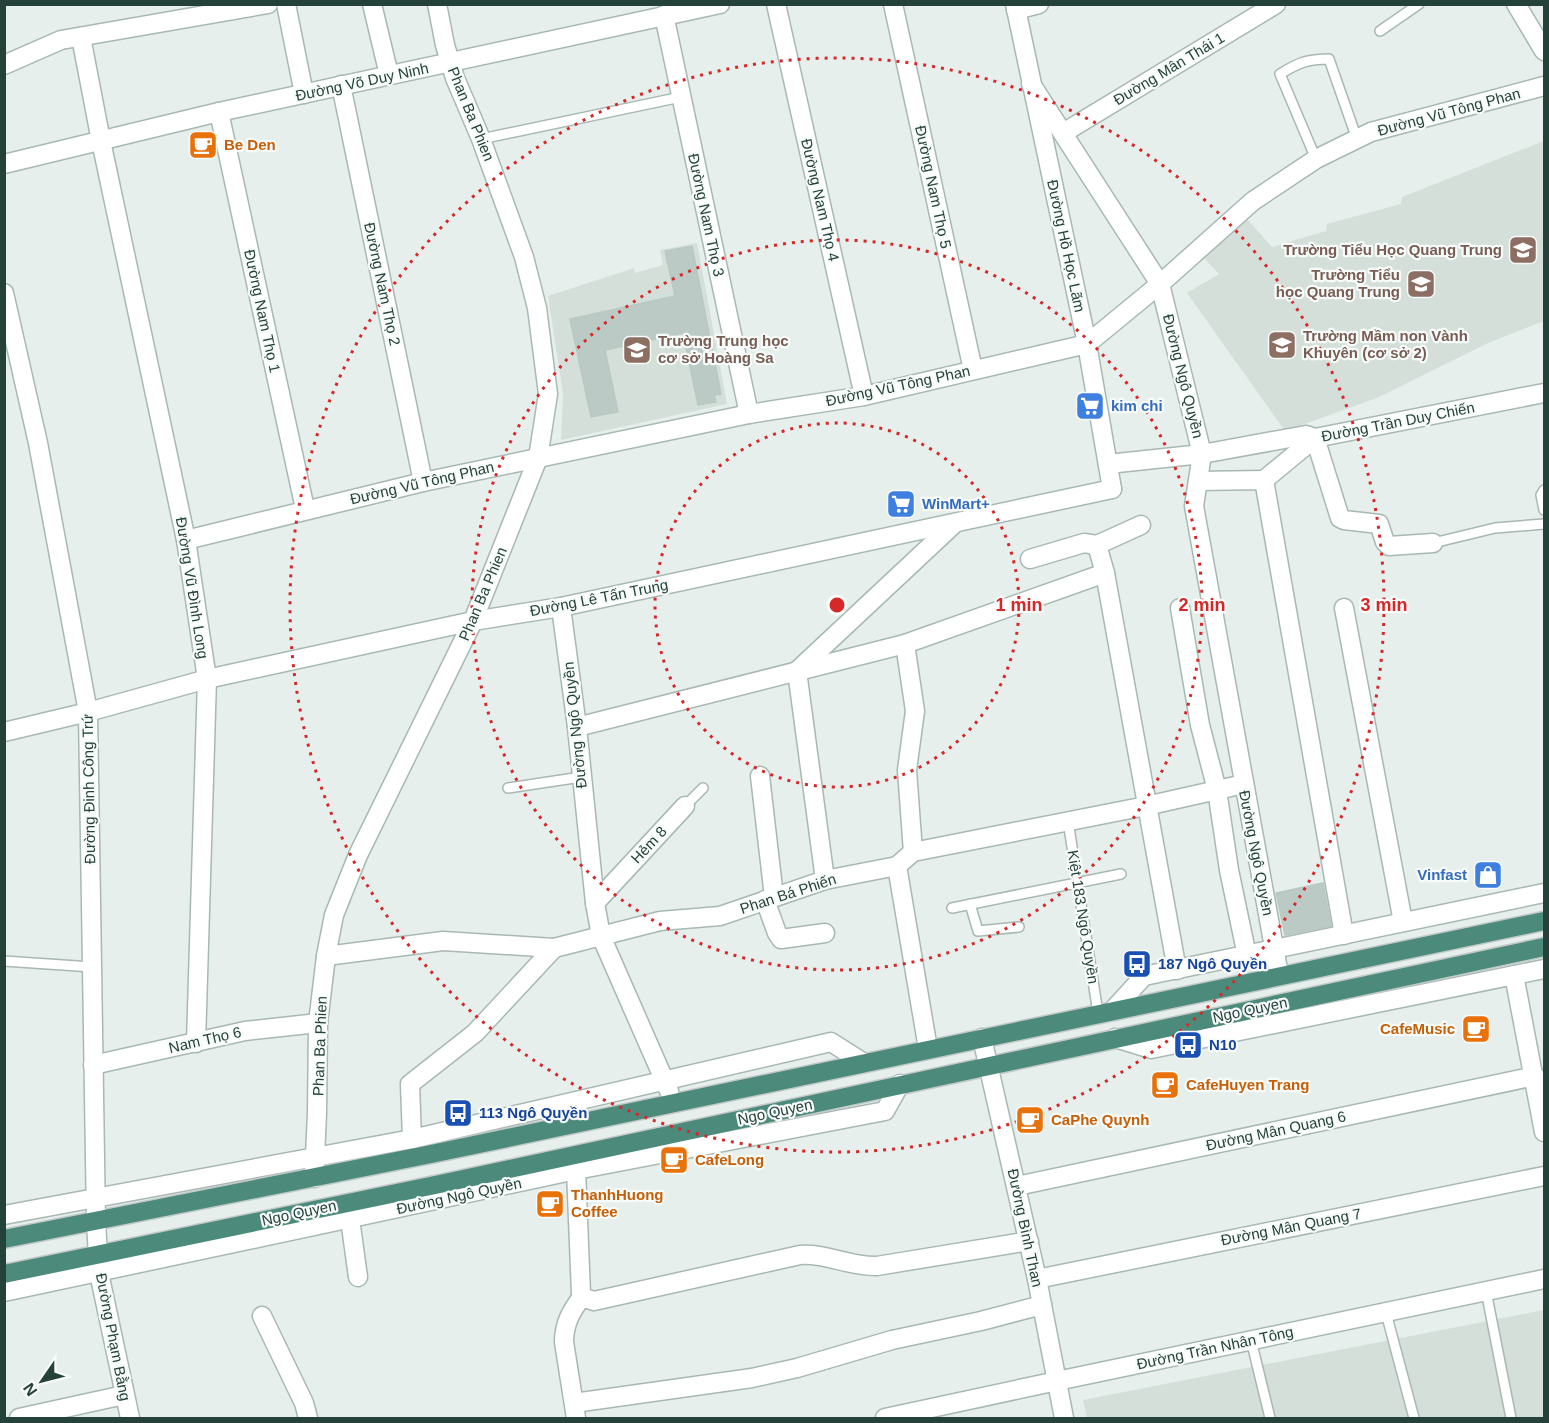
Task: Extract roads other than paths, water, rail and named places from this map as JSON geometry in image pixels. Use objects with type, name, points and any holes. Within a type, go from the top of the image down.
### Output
[{"type":"highway","name":"Ngo Quyen","points":[[4,1239],[314,1178],[1545,921]]},
{"type":"highway","name":"Ngo Quyen","points":[[4,1274],[451,1182],[1545,947]]},
{"type":"street","points":[[4,65],[61,40],[268,4]]},
{"type":"street","points":[[286,4],[304,94]]},
{"type":"street","points":[[372,4],[390,75]]},
{"type":"street","name":"Phan Ba Phien","points":[[314,1178],[318,1113],[318,1023],[326,956],[334,915],[358,855],[473,621],[538,458],[548,394],[537,308],[524,257],[481,139],[450,64],[437,4]]},
{"type":"street","name":"Đường Võ Duy Ninh","points":[[4,164],[219,112],[720,4]]},
{"type":"street","name":"Đường Nam Thọ 4","points":[[776,4],[864,396]]},
{"type":"street","name":"Đường Nam Thọ 5","points":[[893,4],[973,370]]},
{"type":"street","points":[[1016,7],[1039,4]]},
{"type":"street","name":"Đường Mân Thái 1","points":[[1063,134],[1276,4]]},
{"type":"street","points":[[1516,4],[1545,51]]},
{"type":"street","name":"Đường Hồ Học Lãm","points":[[1016,7],[1087,344],[1112,489]]},
{"type":"street","name":"Đường Nam Thọ 3","points":[[664,15],[749,414]]},
{"type":"street","name":"Đường Vũ Đình Long","points":[[81,37],[186,540],[207,679],[196,1043]]},
{"type":"street","name":"Đường Ngô Quyền","points":[[1032,84],[1160,284],[1202,454],[1194,506],[1279,975]]},
{"type":"street","name":"Đường Nam Thọ 2","points":[[341,85],[423,482]]},
{"type":"street","name":"Đường Vũ Tông Phan","points":[[186,540],[305,509],[423,482],[749,414],[864,396],[1087,344],[1160,284],[1254,201],[1316,159],[1371,132],[1545,86]]},
{"type":"street","name":"Đường Nam Thọ 1","points":[[219,112],[305,509]]},
{"type":"street","name":"Đường Đinh Công Trứ","points":[[4,293],[40,454],[88,712],[96,1222]]},
{"type":"street","name":"Đường Trần Duy Chiến","points":[[1264,480],[1315,438],[1545,393]]},
{"type":"street","points":[[1108,464],[1202,454],[1301,436],[1315,438],[1340,518],[1379,524],[1385,542],[1389,546],[1433,543]]},
{"type":"street","points":[[1198,481],[1264,480],[1344,934]]},
{"type":"street","name":"Đường Lê Tấn Trung","points":[[4,732],[88,712],[207,679],[473,621],[561,607],[1112,489]]},
{"type":"street","points":[[797,671],[954,524]]},
{"type":"street","points":[[1030,559],[1084,543],[1097,544],[1141,525]]},
{"type":"street","points":[[1097,544],[1105,573],[1177,970]]},
{"type":"street","points":[[577,727],[904,644],[1105,573]]},
{"type":"street","name":"Đường Ngô Quyền","points":[[561,607],[577,727],[595,903],[601,936],[675,1103]]},
{"type":"street","points":[[1180,608],[1200,725],[1217,790],[1229,870],[1247,956]]},
{"type":"street","points":[[1344,608],[1403,922]]},
{"type":"street","points":[[904,644],[915,711],[907,770],[913,852]]},
{"type":"street","points":[[797,671],[825,880]]},
{"type":"street","points":[[1200,725],[1232,720]]},
{"type":"street","points":[[760,776],[770,898],[777,933],[781,939],[825,933]]},
{"type":"street","points":[[928,1049],[897,866],[913,852],[1146,806],[1244,784]]},
{"type":"street","name":"Hẻm 8","points":[[595,903],[686,806]]},
{"type":"street","name":"Phan Bá Phiến","points":[[326,956],[443,941],[554,948],[660,921],[720,916],[825,880],[897,866]]},
{"type":"street","points":[[1229,870],[1259,867]]},
{"type":"street","points":[[1106,1012],[1144,976],[1545,893]]},
{"type":"street","points":[[412,1139],[410,1084],[475,1033],[554,948]]},
{"type":"street","points":[[1115,1038],[1150,1049],[1545,969]]},
{"type":"street","points":[[1514,975],[1545,1132]]},
{"type":"street","name":"Nam Thọ 6","points":[[93,1065],[264,1028],[318,1023]]},
{"type":"street","name":"Đường Bình Than","points":[[982,1038],[1029,1241],[1064,1419]]},
{"type":"street","points":[[4,1215],[412,1139],[831,1042],[864,1063]]},
{"type":"street","name":"Đường Mân Quang 6","points":[[1017,1186],[1534,1076]]},
{"type":"street","name":"Đường Ngô Quyền","points":[[4,1292],[576,1170],[885,1111],[900,1084]]},
{"type":"street","points":[[576,1170],[582,1297],[571,1313],[564,1332],[575,1411],[798,1368],[892,1340],[1042,1305]]},
{"type":"street","name":"Đường Mân Quang 7","points":[[1037,1279],[1545,1176]]},
{"type":"street","points":[[350,1219],[358,1276]]},
{"type":"street","name":"Đường Phạm Bằng","points":[[96,1222],[99,1273],[130,1419]]},
{"type":"street","points":[[582,1297],[594,1301],[800,1255],[824,1255],[856,1265],[877,1266],[1029,1241]]},
{"type":"street","name":"Đường Trần Nhân Tông","points":[[885,1419],[1251,1340],[1545,1280]]},
{"type":"street","points":[[262,1316],[304,1403],[308,1419]]},
{"type":"street","points":[[19,1419],[124,1395]]},
{"type":"lane","points":[[1380,31],[1419,4]]},
{"type":"lane","points":[[1316,159],[1280,74],[1298,63],[1313,59],[1329,59],[1357,139]]},
{"type":"lane","points":[[481,139],[681,97]]},
{"type":"lane","points":[[1545,490],[1541,495],[1545,510]]},
{"type":"lane","points":[[1433,543],[1495,528],[1545,524]]},
{"type":"lane","points":[[508,788],[581,777]]},
{"type":"lane","name":"Hẻm 8","points":[[686,806],[703,788]]},
{"type":"lane","name":"Kiệt 183 Ngô Quyền","points":[[1068,821],[1077,881],[1106,1012]]},
{"type":"lane","points":[[952,908],[1077,881],[1121,874]]},
{"type":"lane","points":[[970,904],[978,931],[1019,927]]},
{"type":"lane","points":[[4,961],[92,967]]},
{"type":"lane","points":[[1486,1291],[1511,1419]]},
{"type":"lane","points":[[1386,1312],[1414,1419]]},
{"type":"lane","points":[[1251,1340],[1270,1419]]},
{"type":"place","name":"Be Den","points":[[203,145]]},
{"type":"place","name":"Trường Tiểu Học Quang Trung","points":[[1523,250]]},
{"type":"place","name":"Trường Tiểu học Quang Trung","points":[[1421,284]]},
{"type":"place","name":"Trường Mầm non Vành Khuyên (cơ sở 2)","points":[[1282,345]]},
{"type":"place","name":"Trường Trung học cơ sở Hoàng Sa","points":[[637,350]]},
{"type":"place","name":"kim chi","points":[[1090,406]]},
{"type":"place","name":"WinMart+","points":[[901,504]]},
{"type":"place","name":"Vinfast","points":[[1488,875]]},
{"type":"place","name":"187 Ngô Quyền","points":[[1137,964]]},
{"type":"place","name":"CafeMusic","points":[[1476,1029]]},
{"type":"place","name":"N10","points":[[1188,1045]]},
{"type":"place","name":"CafeHuyen Trang","points":[[1165,1085]]},
{"type":"place","name":"113 Ngô Quyền","points":[[458,1113]]},
{"type":"place","name":"CaPhe Quynh","points":[[1030,1120]]},
{"type":"place","name":"CafeLong","points":[[674,1160]]},
{"type":"place","name":"ThanhHuong Coffee","points":[[550,1204]]}]
